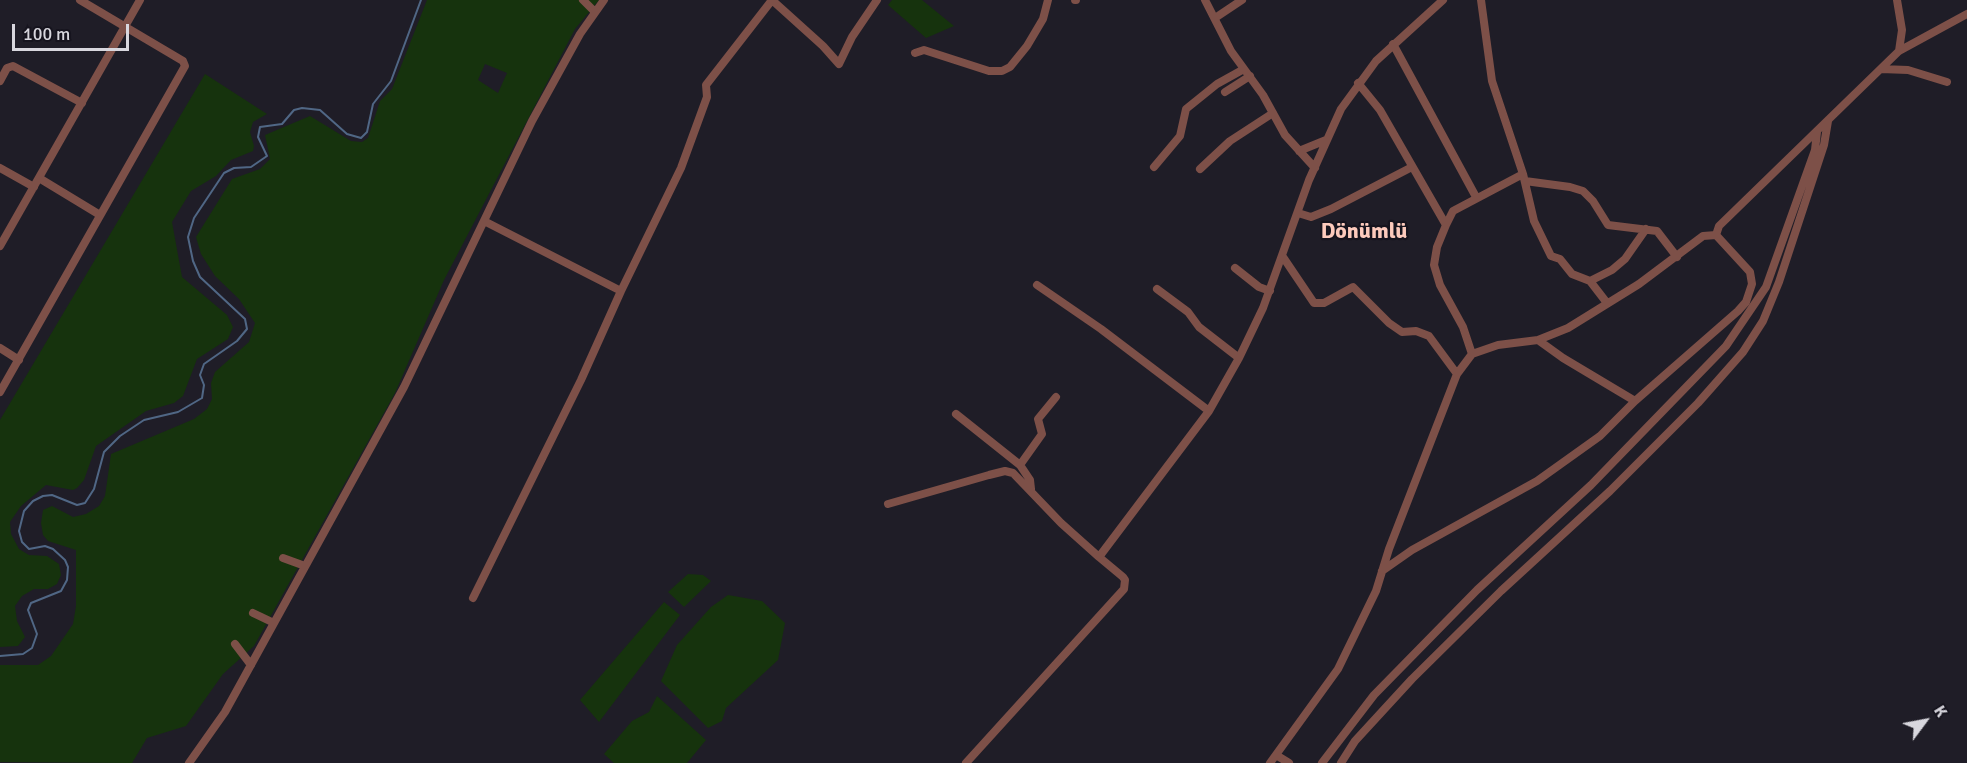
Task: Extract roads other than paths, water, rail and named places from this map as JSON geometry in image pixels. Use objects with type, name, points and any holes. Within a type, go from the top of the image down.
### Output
[{"type":"street","points":[[0,392],[185,66],[183,61],[80,0]]},
{"type":"street","points":[[0,246],[140,0]]},
{"type":"street","points":[[583,0],[594,10]]},
{"type":"street","points":[[189,763],[225,712],[404,387],[532,121],[594,10],[604,0]]},
{"type":"street","points":[[473,598],[581,380],[681,168],[706,97],[706,86],[772,0],[823,46],[839,64],[852,37],[877,0]]},
{"type":"street","points":[[915,53],[924,50],[989,71],[1002,71],[1010,67],[1027,46],[1043,19],[1048,0]]},
{"type":"street","points":[[1204,0],[1230,51],[1247,73],[1285,135],[1315,168]]},
{"type":"street","points":[[1215,18],[1242,0]]},
{"type":"street","points":[[1099,556],[1209,411],[1239,358],[1270,291],[1315,168],[1341,109],[1358,83],[1393,44],[1443,0]]},
{"type":"street","points":[[1481,0],[1492,81],[1524,177],[1534,221],[1551,256],[1560,260],[1572,274],[1590,281],[1607,303]]},
{"type":"street","points":[[1897,0],[1902,30],[1899,51]]},
{"type":"street","points":[[1716,235],[1719,226],[1899,51],[1916,44],[1967,14]]},
{"type":"street","points":[[1902,30],[1916,44]]},
{"type":"street","points":[[1393,44],[1476,197]]},
{"type":"street","points":[[0,81],[7,68],[13,66],[82,103]]},
{"type":"street","points":[[1881,69],[1908,70],[1947,82]]},
{"type":"street","points":[[1225,92],[1247,73]]},
{"type":"street","points":[[1154,167],[1180,136],[1186,110],[1217,84],[1247,73]]},
{"type":"street","points":[[1358,83],[1380,110],[1446,225]]},
{"type":"street","points":[[1200,169],[1230,141],[1273,113]]},
{"type":"street","points":[[1341,763],[1355,741],[1412,679],[1501,591],[1610,491],[1698,403],[1743,352],[1764,321],[1779,282],[1824,145],[1828,121]]},
{"type":"street","points":[[1322,763],[1374,695],[1477,590],[1591,485],[1726,346],[1766,287],[1815,150],[1817,132]]},
{"type":"street","points":[[1299,151],[1326,140]]},
{"type":"street","points":[[0,168],[34,187]]},
{"type":"street","points":[[1298,213],[1311,217],[1412,168]]},
{"type":"street","points":[[1472,354],[1463,327],[1440,285],[1434,265],[1437,247],[1453,211],[1476,197],[1524,177],[1570,187],[1583,191],[1593,201],[1608,225],[1657,231],[1677,257]]},
{"type":"street","points":[[39,178],[100,215]]},
{"type":"street","points":[[484,221],[621,291]]},
{"type":"street","points":[[1590,281],[1612,270],[1625,259],[1646,229]]},
{"type":"street","points":[[1270,763],[1338,669],[1376,591],[1457,374],[1472,354],[1498,345],[1538,340],[1568,328],[1677,257],[1703,236],[1716,235]]},
{"type":"street","points":[[1382,572],[1412,550],[1538,481],[1600,436],[1635,401],[1746,303],[1752,284],[1749,272],[1716,235]]},
{"type":"street","points":[[1283,257],[1314,303],[1324,303],[1353,287],[1389,323],[1402,332],[1416,331],[1429,336],[1457,374]]},
{"type":"street","points":[[1234,268],[1259,287],[1270,291]]},
{"type":"street","points":[[1037,285],[1101,329],[1209,411]]},
{"type":"street","points":[[1157,289],[1188,312],[1199,327],[1239,358]]},
{"type":"street","points":[[1538,340],[1563,358],[1635,401]]},
{"type":"street","points":[[0,348],[18,360]]},
{"type":"street","points":[[1020,465],[1042,434],[1038,419],[1056,397]]},
{"type":"street","points":[[956,414],[1020,465],[1030,480],[1031,491]]},
{"type":"street","points":[[888,504],[1005,471],[1013,473],[1061,524],[1125,580],[1124,590],[966,763]]},
{"type":"street","points":[[283,558],[305,566]]},
{"type":"street","points":[[253,613],[274,623]]},
{"type":"street","points":[[235,644],[251,665]]},
{"type":"street","points":[[1276,755],[1289,763]]},
{"type":"waterway","points":[[0,656],[23,654],[32,648],[37,634],[28,610],[31,603],[61,591],[67,580],[68,567],[65,560],[53,549],[45,546],[29,549],[22,542],[19,531],[24,511],[33,501],[43,496],[52,495],[77,505],[85,503],[94,489],[104,452],[120,436],[144,420],[178,412],[202,398],[204,385],[200,375],[204,364],[237,341],[247,329],[245,319],[200,277],[193,261],[188,237],[194,218],[224,173],[234,168],[251,167],[267,156],[258,137],[260,127],[282,124],[294,110],[302,108],[320,110],[347,134],[361,138],[367,132],[373,104],[391,81],[421,0]]},
{"type":"district","name":"Dönümlü","points":[[1364,232]]}]
